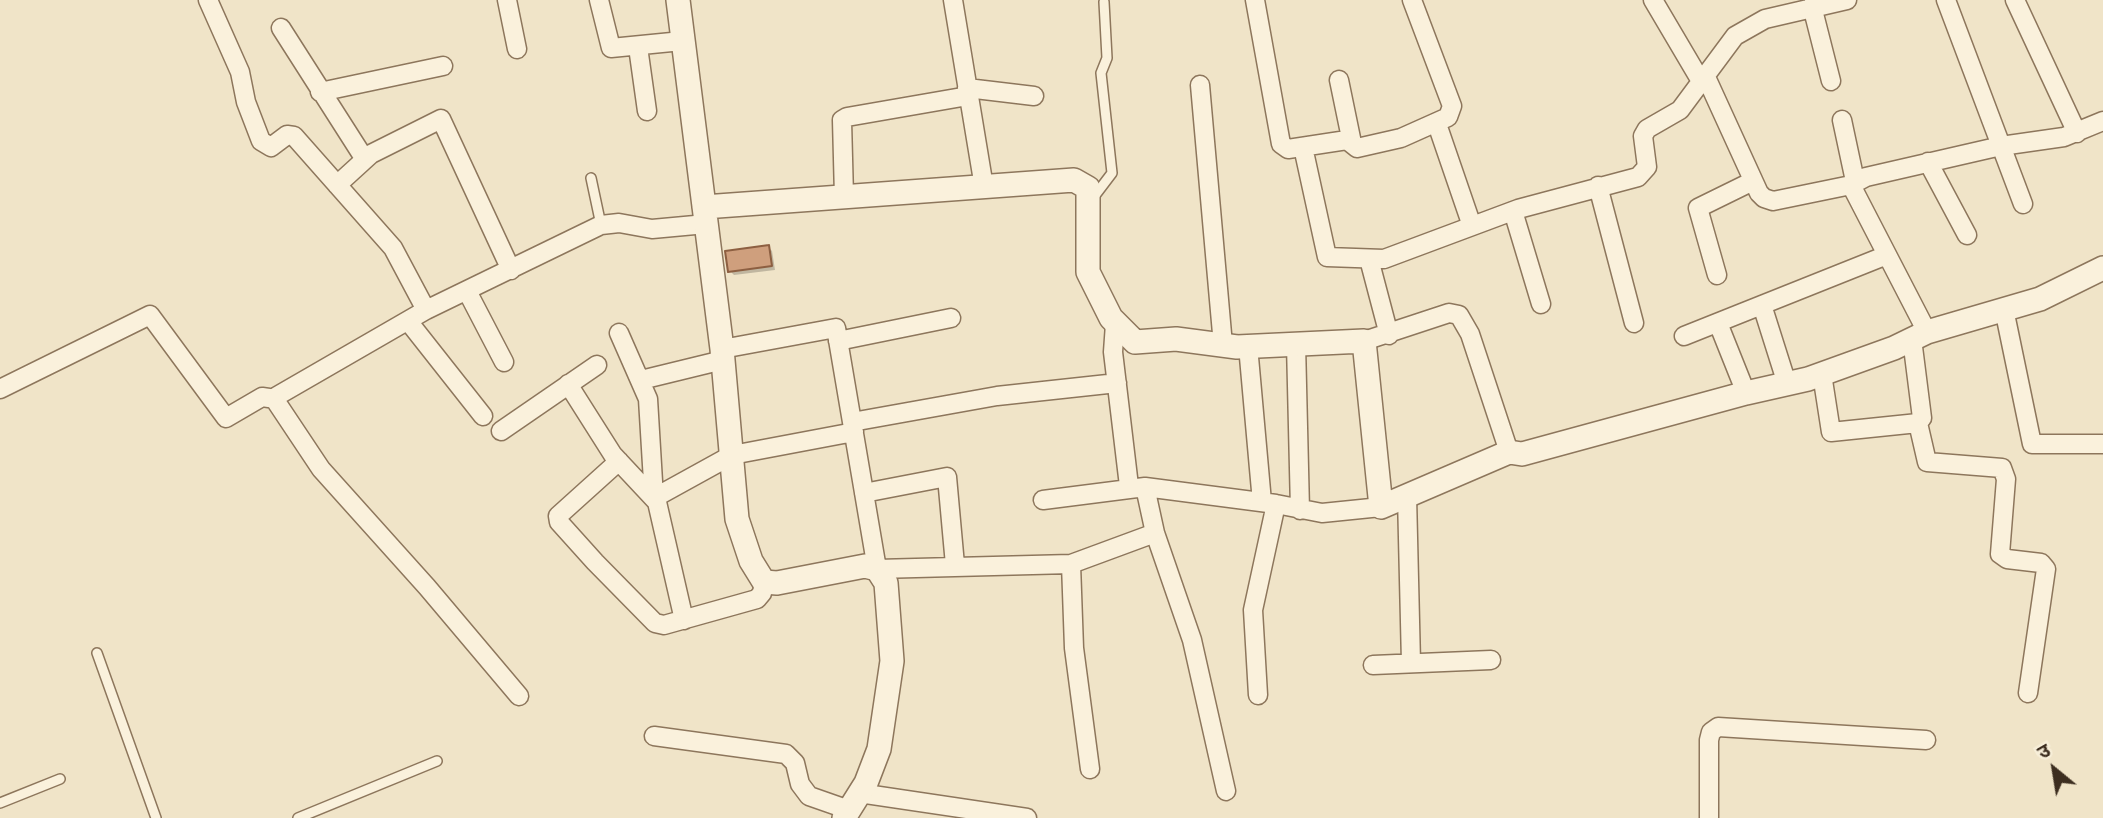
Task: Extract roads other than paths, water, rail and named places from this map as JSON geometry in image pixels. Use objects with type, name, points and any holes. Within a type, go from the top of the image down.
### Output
[{"type":"street","points":[[208,0],[240,72],[261,141],[271,146],[287,135],[294,136],[393,248],[426,310]]},
{"type":"street","points":[[507,0],[517,49]]},
{"type":"street","points":[[599,0],[611,48],[682,41]]},
{"type":"street","points":[[619,461],[561,510],[559,522],[655,623],[664,625],[757,599],[762,593],[764,582],[751,561],[737,519],[723,354],[678,0]]},
{"type":"street","points":[[953,0],[984,187]]},
{"type":"street","points":[[1255,0],[1281,144],[1288,149],[1347,140],[1357,148],[1401,138],[1437,124],[1452,113],[1452,106],[1412,0]]},
{"type":"street","points":[[1653,0],[1704,80],[1759,193],[1773,201],[1928,162],[2077,133],[2103,121]]},
{"type":"street","points":[[1303,147],[1324,252],[1332,259],[1384,259],[1513,211],[1643,173],[1648,161],[1643,136],[1647,129],[1680,110],[1735,36],[1751,25],[1812,6],[1847,0]]},
{"type":"street","points":[[1946,0],[2024,204]]},
{"type":"street","points":[[2015,0],[2077,133]]},
{"type":"street","points":[[1812,6],[1830,81]]},
{"type":"street","points":[[281,28],[364,158]]},
{"type":"street","points":[[638,47],[647,111]]},
{"type":"street","points":[[320,92],[443,66]]},
{"type":"street","points":[[1339,80],[1352,143]]},
{"type":"street","points":[[1200,85],[1223,345]]},
{"type":"street","points":[[844,197],[842,120],[967,92],[1034,96]]},
{"type":"street","points":[[337,185],[364,158],[438,119],[444,122],[511,270]]},
{"type":"street","points":[[1822,374],[1829,429],[1834,434],[1918,423],[1922,418],[1919,336],[1887,255],[1853,183],[1842,120]]},
{"type":"street","points":[[1437,124],[1472,226]]},
{"type":"street","points":[[1928,162],[1967,234]]},
{"type":"street","points":[[0,389],[150,315],[226,418],[262,397],[276,398],[426,310],[601,225],[619,223],[652,229],[705,216],[844,197],[1074,180],[1088,188],[1090,201],[1088,272],[1115,324],[1135,342],[1176,339],[1248,346],[1364,341],[1389,335],[1448,313],[1459,315],[1470,334],[1509,452]]},
{"type":"street","points":[[1717,275],[1698,208],[1753,181]]},
{"type":"street","points":[[1598,186],[1634,323]]},
{"type":"street","points":[[1513,211],[1541,304]]},
{"type":"street","points":[[1684,336],[1887,255]]},
{"type":"street","points":[[1368,259],[1389,335]]},
{"type":"street","points":[[1043,500],[1137,487],[1269,503],[1322,513],[1381,507],[1509,452],[1522,454],[1822,374],[1919,336],[2040,299],[2103,268]]},
{"type":"street","points":[[467,291],[504,362]]},
{"type":"street","points":[[1762,305],[1787,384]]},
{"type":"street","points":[[2004,309],[2032,444],[2103,444]]},
{"type":"street","points":[[838,341],[951,318]]},
{"type":"street","points":[[408,321],[483,416]]},
{"type":"street","points":[[1718,323],[1746,393]]},
{"type":"street","points":[[1115,324],[1113,352],[1117,383],[1137,487],[1192,640],[1226,791]]},
{"type":"street","points":[[641,380],[723,354],[836,328],[877,569],[886,583],[892,661],[879,749],[851,807]]},
{"type":"street","points":[[619,333],[641,380],[650,411],[654,498],[684,620]]},
{"type":"street","points":[[1364,341],[1381,507]]},
{"type":"street","points":[[1296,344],[1300,510]]},
{"type":"street","points":[[1248,346],[1269,503],[1253,610],[1258,695]]},
{"type":"street","points":[[501,431],[597,365]]},
{"type":"street","points":[[654,498],[732,455],[997,396],[1117,383]]},
{"type":"street","points":[[568,384],[619,461],[654,498]]},
{"type":"street","points":[[276,398],[276,405],[321,470],[427,587],[519,696]]},
{"type":"street","points":[[1918,423],[1927,462],[2002,468],[2006,479],[2000,554],[2007,559],[2040,563],[2046,569],[2028,693]]},
{"type":"street","points":[[864,493],[947,477],[955,565]]},
{"type":"street","points":[[1407,496],[1411,663]]},
{"type":"street","points":[[764,582],[777,583],[865,566],[877,569],[1072,564],[1155,533]]},
{"type":"street","points":[[1072,564],[1074,648],[1090,769]]},
{"type":"street","points":[[1373,665],[1491,660]]},
{"type":"street","points":[[1709,818],[1709,740],[1711,732],[1718,727],[1926,740]]},
{"type":"street","points":[[654,736],[786,754],[795,763],[800,784],[808,796],[851,807],[1027,818]]},
{"type":"lane","points":[[1090,201],[1112,173],[1101,72],[1107,58],[1104,2]]},
{"type":"lane","points":[[591,178],[601,225]]},
{"type":"lane","points":[[97,653],[156,818]]},
{"type":"lane","points":[[298,818],[437,761]]},
{"type":"lane","points":[[0,803],[60,779]]}]
